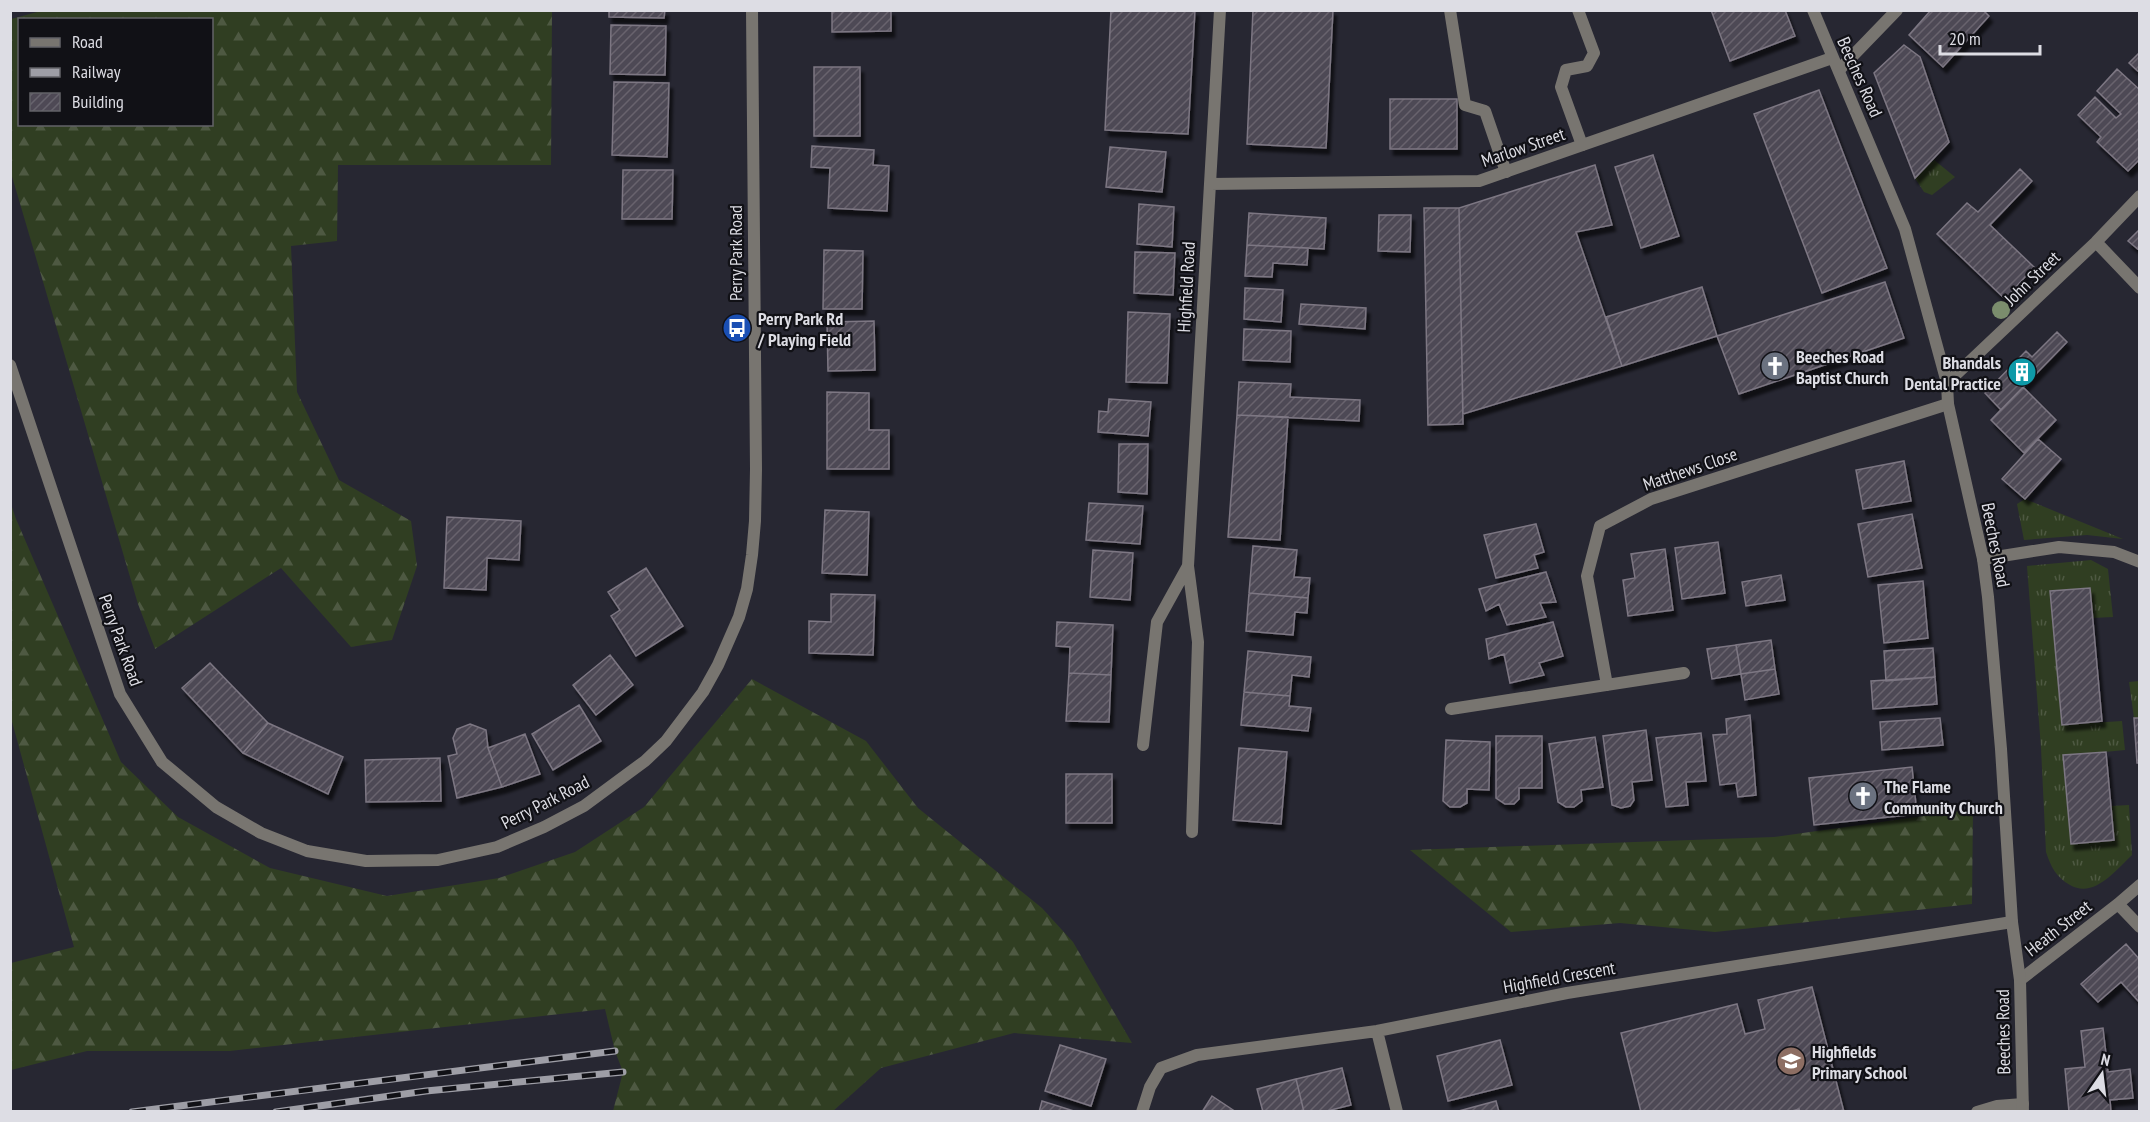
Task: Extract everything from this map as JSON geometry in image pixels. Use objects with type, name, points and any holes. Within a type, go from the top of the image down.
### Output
[{"type":"street","name":"Perry Park Road","points":[[10,365],[120,694],[162,762],[216,807],[261,833],[307,851],[366,861],[438,860],[497,847],[544,827],[584,806],[645,761],[666,741],[703,692],[718,665],[739,617],[747,589],[755,521],[756,469],[752,10]]},
{"type":"street","name":"Highfield Road","points":[[1188,566],[1220,10]]},
{"type":"street","points":[[1450,10],[1465,105],[1485,111],[1506,172]]},
{"type":"street","points":[[1578,10],[1594,53],[1587,66],[1566,70],[1561,87],[1582,145]]},
{"type":"street","name":"Beeches Road","points":[[1813,10],[1905,229],[1947,383],[1948,404],[1983,559],[2001,749],[2012,922],[2020,980],[2023,1108]]},
{"type":"street","points":[[1839,70],[1897,10]]},
{"type":"street","name":"Marlow Street","points":[[1210,183],[1479,181],[1832,58]]},
{"type":"street","name":"John Street","points":[[1947,383],[2096,242],[2139,196]]},
{"type":"street","points":[[2096,242],[2139,288]]},
{"type":"street","name":"Matthews Close","points":[[1607,685],[1587,576],[1600,526],[1651,499],[1948,404]]},
{"type":"street","points":[[1983,559],[2059,547],[2114,552],[2139,562]]},
{"type":"street","points":[[1143,745],[1157,622],[1188,566]]},
{"type":"street","points":[[1188,566],[1198,642],[1192,832]]},
{"type":"street","points":[[1451,709],[1684,673]]},
{"type":"street","name":"Heath Street","points":[[2020,980],[2139,885]]},
{"type":"street","name":"Heath Street","points":[[2118,904],[2139,927]]},
{"type":"street","name":"Highfield Crescent","points":[[1142,1112],[1150,1087],[1161,1068],[1197,1054],[1377,1031],[1568,993],[2012,922]]},
{"type":"street","points":[[1377,1031],[1397,1112]]},
{"type":"street","points":[[1977,1112],[1997,1106],[2023,1108]]},
{"type":"green space","points":[[41,11],[552,11],[551,165],[338,165],[337,241],[291,246],[297,392],[339,480],[411,521],[417,566],[392,640],[351,647],[281,568],[155,649],[138,604],[11,173],[11,19]]},
{"type":"green space","points":[[1933,159],[1955,177],[1932,195],[1924,192],[1915,178]]},
{"type":"green space","points":[[2025,499],[2123,539],[2087,535],[2024,540],[2017,504]]},
{"type":"green space","points":[[10,501],[121,762],[178,817],[270,868],[387,896],[499,878],[575,852],[644,807],[752,679],[866,741],[918,808],[1042,908],[1073,942],[1132,1043],[1014,1033],[881,1068],[832,1112],[613,1111],[623,1072],[615,1051],[605,1009],[230,1051],[87,1051],[11,1070],[11,963],[74,947],[11,718]]},
{"type":"green space","points":[[2091,560],[2108,569],[2113,617],[2092,618],[2089,588],[2050,592],[2062,725],[2122,721],[2125,750],[2063,756],[2071,843],[2114,840],[2111,806],[2129,805],[2132,855],[2112,875],[2096,886],[2079,888],[2065,882],[2058,875],[2046,852],[2041,748],[2027,566]]},
{"type":"green space","points":[[2139,681],[2139,718],[2134,718],[2129,682]]},
{"type":"green space","points":[[1973,809],[1972,904],[1715,932],[1620,923],[1511,932],[1410,850],[1774,837]]},
{"type":"building","points":[[609,10],[665,10],[664,18],[609,17]]},
{"type":"building","points":[[832,10],[891,10],[891,31],[832,32]]},
{"type":"building","points":[[1111,10],[1195,10],[1188,134],[1105,130]]},
{"type":"building","points":[[1253,10],[1333,10],[1326,148],[1247,144]]},
{"type":"building","points":[[1711,10],[1785,10],[1795,36],[1730,61]]},
{"type":"building","points":[[1931,10],[1983,10],[1989,16],[1943,67],[1909,35]]},
{"type":"building","points":[[611,25],[666,26],[665,75],[610,74]]},
{"type":"building","points":[[1904,45],[1920,57],[1949,142],[1915,178],[1874,73]]},
{"type":"building","points":[[2140,52],[2140,73],[2129,63]]},
{"type":"building","points":[[814,67],[860,67],[860,136],[814,136]]},
{"type":"building","points":[[2117,69],[2140,90],[2140,159],[2128,171],[2097,142],[2101,137],[2078,115],[2095,97],[2116,118],[2121,114],[2097,91]]},
{"type":"building","points":[[614,82],[669,83],[667,157],[612,155]]},
{"type":"building","points":[[1819,90],[1887,268],[1822,293],[1754,114]]},
{"type":"building","points":[[1390,99],[1457,99],[1457,149],[1390,149]]},
{"type":"building","points":[[812,146],[874,150],[873,165],[889,166],[887,211],[828,208],[830,168],[811,167]]},
{"type":"building","points":[[1110,147],[1166,152],[1162,192],[1106,187]]},
{"type":"building","points":[[1653,155],[1679,236],[1641,248],[1615,167]]},
{"type":"building","points":[[1595,165],[1612,225],[1576,232],[1622,366],[1463,414],[1459,208]]},
{"type":"building","points":[[2020,169],[2032,181],[1990,225],[2034,267],[2005,299],[1937,234],[1967,203],[1978,212]]},
{"type":"building","points":[[623,170],[673,170],[672,219],[622,219]]},
{"type":"building","points":[[1139,204],[1174,207],[1172,247],[1137,244]]},
{"type":"building","points":[[1424,208],[1459,208],[1463,424],[1428,425]]},
{"type":"building","points":[[1249,213],[1326,218],[1324,249],[1247,245]]},
{"type":"building","points":[[1379,215],[1411,215],[1410,252],[1378,251]]},
{"type":"building","points":[[2140,229],[2140,251],[2128,241]]},
{"type":"building","points":[[1247,245],[1308,248],[1307,265],[1273,263],[1272,277],[1245,276]]},
{"type":"building","points":[[824,250],[863,251],[862,309],[823,309]]},
{"type":"building","points":[[1135,252],[1175,253],[1173,295],[1134,293]]},
{"type":"building","name":"Beeches Road Baptist Church","points":[[1885,282],[1904,338],[1739,394],[1717,336]]},
{"type":"building","points":[[1702,287],[1717,336],[1622,366],[1606,317]]},
{"type":"building","points":[[1245,288],[1283,290],[1281,322],[1244,319]]},
{"type":"building","points":[[1301,304],[1366,308],[1365,329],[1299,324]]},
{"type":"building","points":[[1128,312],[1170,314],[1167,383],[1126,382]]},
{"type":"building","points":[[874,321],[875,370],[828,371],[827,322]]},
{"type":"building","points":[[1244,329],[1291,331],[1290,362],[1243,360]]},
{"type":"building","name":"Bhandals Dental Practice","points":[[2057,332],[2067,342],[2001,410],[1985,393],[2026,351],[2032,357]]},
{"type":"building","points":[[1239,382],[1291,384],[1290,397],[1360,400],[1359,421],[1237,415]]},
{"type":"building","points":[[2023,387],[2056,420],[2024,453],[1991,420]]},
{"type":"building","points":[[827,392],[869,393],[869,430],[889,430],[889,469],[827,469]]},
{"type":"building","points":[[1109,399],[1151,402],[1148,436],[1098,432],[1099,411],[1108,412]]},
{"type":"building","points":[[1237,415],[1288,417],[1280,540],[1228,537]]},
{"type":"building","points":[[2038,439],[2061,459],[2025,499],[2002,479]]},
{"type":"building","points":[[1119,444],[1148,444],[1147,494],[1118,492]]},
{"type":"building","points":[[1904,461],[1911,501],[1863,509],[1856,470]]},
{"type":"building","points":[[1089,503],[1143,506],[1140,544],[1086,540]]},
{"type":"building","points":[[825,510],[869,512],[867,575],[822,573]]},
{"type":"building","points":[[1912,514],[1922,568],[1868,577],[1858,524]]},
{"type":"building","points":[[447,517],[521,521],[519,560],[487,558],[486,590],[444,588]]},
{"type":"building","points":[[1536,524],[1544,552],[1534,555],[1538,568],[1496,578],[1484,535]]},
{"type":"building","points":[[1718,542],[1725,593],[1682,599],[1675,548]]},
{"type":"building","points":[[1253,546],[1297,550],[1294,577],[1310,578],[1308,598],[1249,593]]},
{"type":"building","points":[[1665,549],[1673,610],[1628,616],[1623,580],[1635,578],[1631,554]]},
{"type":"building","points":[[1093,550],[1133,553],[1130,600],[1090,597]]},
{"type":"building","points":[[646,568],[683,626],[636,656],[611,616],[620,610],[608,592]]},
{"type":"building","points":[[1546,572],[1556,602],[1540,603],[1546,617],[1507,625],[1499,604],[1486,611],[1479,589]]},
{"type":"building","points":[[1781,575],[1785,600],[1746,606],[1742,582]]},
{"type":"building","points":[[1923,581],[1928,638],[1884,643],[1878,585]]},
{"type":"building","points":[[2090,588],[2102,721],[2062,725],[2050,591]]},
{"type":"building","points":[[1249,593],[1308,598],[1307,613],[1295,612],[1293,635],[1246,631]]},
{"type":"building","points":[[831,594],[875,595],[873,655],[809,653],[809,621],[831,622]]},
{"type":"building","points":[[1057,622],[1113,625],[1111,675],[1069,673],[1070,647],[1056,646]]},
{"type":"building","points":[[1553,622],[1563,656],[1539,663],[1544,675],[1510,683],[1504,654],[1489,659],[1486,639]]},
{"type":"building","points":[[1771,640],[1775,669],[1741,674],[1736,645]]},
{"type":"building","points":[[1736,645],[1741,674],[1712,679],[1707,649]]},
{"type":"building","points":[[1933,648],[1935,677],[1886,681],[1884,651]]},
{"type":"building","points":[[1248,651],[1311,657],[1309,677],[1292,675],[1290,696],[1244,692]]},
{"type":"building","points":[[610,655],[633,685],[596,715],[573,685]]},
{"type":"building","points":[[210,663],[268,723],[243,753],[182,688]]},
{"type":"building","points":[[1775,669],[1779,694],[1745,700],[1741,674]]},
{"type":"building","points":[[1069,673],[1111,675],[1109,722],[1066,721]]},
{"type":"building","points":[[1935,677],[1937,704],[1873,709],[1871,681]]},
{"type":"building","points":[[1244,692],[1290,696],[1289,706],[1311,708],[1308,731],[1241,725]]},
{"type":"building","points":[[579,705],[601,741],[553,770],[532,734]]},
{"type":"building","points":[[1750,715],[1756,795],[1738,797],[1736,783],[1720,785],[1713,735],[1727,734],[1726,719]]},
{"type":"building","points":[[1940,718],[1943,745],[1882,750],[1880,722]]},
{"type":"building","points":[[2134,718],[2140,718],[2140,763],[2137,763]]},
{"type":"building","points":[[268,723],[343,757],[328,794],[243,753]]},
{"type":"building","points":[[470,724],[486,730],[488,748],[502,787],[457,798],[448,756],[457,754],[453,738],[457,729]]},
{"type":"building","points":[[1646,730],[1652,780],[1632,782],[1634,800],[1630,806],[1621,808],[1612,805],[1603,736]]},
{"type":"building","points":[[1701,733],[1706,781],[1686,782],[1688,805],[1666,807],[1656,738]]},
{"type":"building","points":[[525,734],[540,774],[502,787],[488,748]]},
{"type":"building","points":[[1496,736],[1542,736],[1542,788],[1519,788],[1519,799],[1514,804],[1505,804],[1496,798]]},
{"type":"building","points":[[1595,737],[1603,787],[1581,790],[1582,801],[1574,807],[1566,807],[1558,802],[1549,744]]},
{"type":"building","points":[[1446,740],[1490,742],[1489,790],[1467,789],[1467,803],[1460,807],[1450,807],[1443,801]]},
{"type":"building","points":[[1239,748],[1287,752],[1281,824],[1233,820]]},
{"type":"building","points":[[2106,752],[2114,840],[2071,844],[2063,755]]},
{"type":"building","points":[[440,758],[441,801],[366,802],[365,760]]},
{"type":"building","name":"The Flame Community Church","points":[[1912,767],[1917,814],[1814,825],[1809,778]]},
{"type":"building","points":[[1066,774],[1112,774],[1112,823],[1066,823]]},
{"type":"building","points":[[2126,944],[2140,960],[2140,1003],[2121,982],[2098,1002],[2081,984]]},
{"type":"building","points":[[1812,987],[1844,1112],[1800,1112],[1799,1109],[1789,1112],[1641,1112],[1621,1033],[1737,1004],[1745,1034],[1765,1029],[1758,1000]]},
{"type":"building","points":[[2103,1028],[2108,1072],[2130,1069],[2133,1098],[2110,1100],[2111,1112],[2069,1112],[2065,1069],[2085,1067],[2081,1031]]},
{"type":"building","points":[[1500,1040],[1512,1085],[1448,1101],[1437,1056]]},
{"type":"building","points":[[1060,1045],[1106,1059],[1091,1106],[1045,1091]]},
{"type":"building","points":[[1342,1068],[1351,1105],[1323,1112],[1304,1112],[1296,1079]]},
{"type":"building","points":[[1296,1079],[1304,1112],[1263,1112],[1257,1089]]},
{"type":"building","points":[[1212,1096],[1236,1112],[1202,1112]]},
{"type":"building","points":[[1042,1101],[1077,1112],[1039,1112]]},
{"type":"building","points":[[1496,1101],[1499,1112],[1455,1112]]},
{"type":"railway","points":[[132,1112],[615,1051]]},
{"type":"railway","points":[[276,1112],[426,1091],[623,1072]]},
{"type":"place","name":"Perry Park Rd / Playing Field","points":[[737,328]]},
{"type":"place","name":"Beeches Road Baptist Church","points":[[1775,366]]},
{"type":"place","name":"Bhandals Dental Practice","points":[[2022,372]]},
{"type":"place","name":"The Flame Community Church","points":[[1863,796]]},
{"type":"place","name":"Highfields Primary School","points":[[1791,1061]]}]
